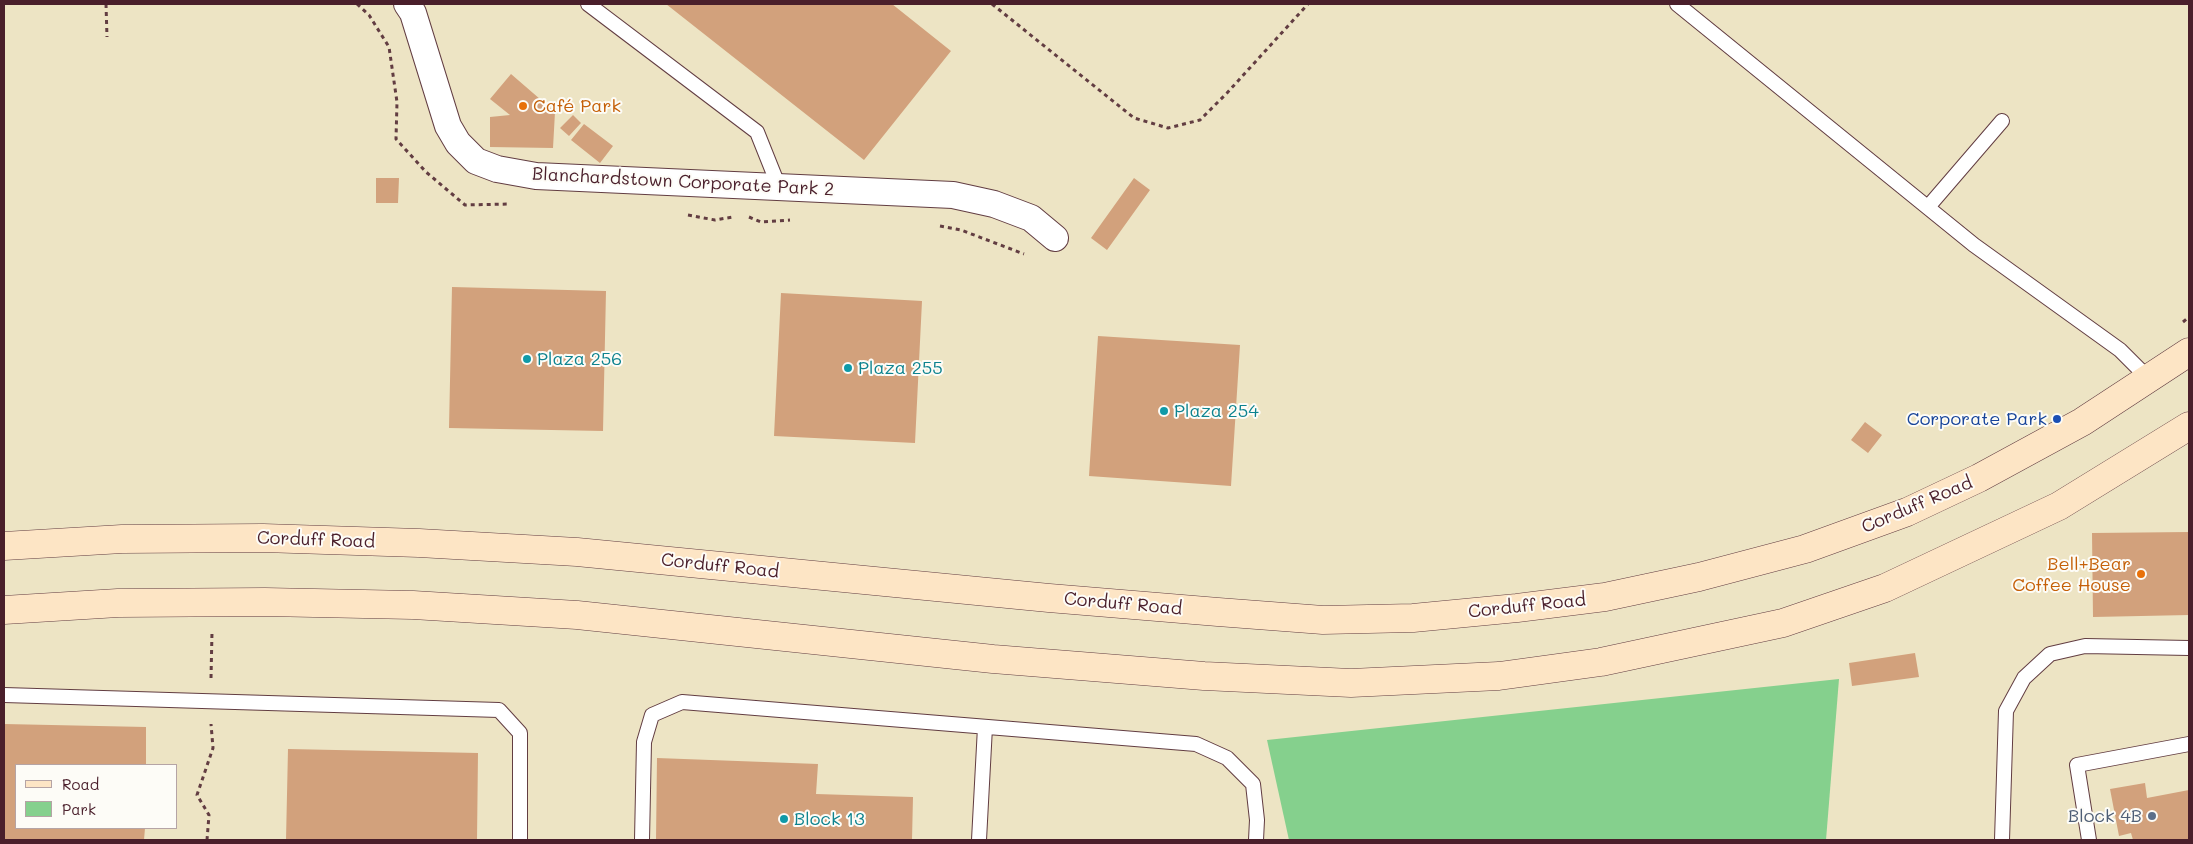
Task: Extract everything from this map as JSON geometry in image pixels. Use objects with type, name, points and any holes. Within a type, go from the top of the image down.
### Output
[{"type":"street","name":"Blanchardstown Corporate Park 2","points":[[407,4],[413,13],[448,126],[458,143],[476,160],[497,169],[536,176],[953,195],[994,204],[1031,218],[1056,238]]},
{"type":"street","name":"Corduff Road","points":[[4,546],[131,539],[263,538],[419,543],[576,552],[1039,597],[1323,620],[1413,618],[1605,597],[1699,577],[1805,550],[1907,512],[1980,478],[2082,422],[2150,380],[2189,352]]},
{"type":"street","points":[[4,610],[118,603],[264,602],[413,605],[577,615],[993,659],[1204,676],[1351,683],[1499,676],[1601,662],[1782,623],[1884,588],[2059,506],[2148,453],[2189,426]]},
{"type":"lane","points":[[588,4],[757,132],[779,187]]},
{"type":"lane","points":[[1677,4],[1974,245],[2120,350],[2150,380]]},
{"type":"lane","points":[[1928,207],[2002,121]]},
{"type":"lane","points":[[2002,840],[2006,711],[2024,678],[2050,654],[2085,646],[2189,648]]},
{"type":"lane","points":[[4,695],[499,710],[520,733],[520,840]]},
{"type":"lane","points":[[642,840],[644,742],[652,714],[682,702],[1196,744],[1227,758],[1253,784],[1257,820],[1256,840]]},
{"type":"lane","points":[[979,840],[985,727]]},
{"type":"lane","points":[[2089,840],[2077,765],[2189,744]]},
{"type":"path","points":[[106,4],[107,37]]},
{"type":"path","points":[[992,4],[1134,118],[1168,128],[1200,120],[1308,4]]},
{"type":"path","points":[[2177,326],[2189,317]]},
{"type":"path","points":[[207,840],[209,815],[197,795],[213,748],[210,701],[212,631]]},
{"type":"green space","points":[[1839,679],[1826,840],[1289,840],[1267,740]]},
{"type":"building","points":[[666,4],[892,4],[951,51],[864,160]]},
{"type":"building","name":"Café Park","points":[[511,74],[555,112],[553,148],[490,147],[490,117],[510,115],[490,99]]},
{"type":"building","points":[[573,115],[581,123],[569,136],[560,128]]},
{"type":"building","points":[[584,124],[613,146],[600,163],[571,140]]},
{"type":"building","points":[[376,178],[399,178],[398,203],[376,203]]},
{"type":"building","points":[[1134,178],[1150,190],[1107,250],[1091,238]]},
{"type":"building","name":"Plaza 256","points":[[452,287],[606,291],[603,431],[449,428]]},
{"type":"building","name":"Plaza 255","points":[[781,293],[922,301],[915,443],[774,436]]},
{"type":"building","name":"Plaza 254","points":[[1098,336],[1240,345],[1231,486],[1089,476]]},
{"type":"building","points":[[1865,422],[1882,435],[1868,453],[1851,440]]},
{"type":"building","name":"Bell+Bear Coffee House","points":[[2189,532],[2189,615],[2093,617],[2092,533]]},
{"type":"building","points":[[1915,653],[1919,677],[1852,686],[1849,663]]},
{"type":"building","points":[[4,724],[146,727],[146,764],[15,764],[15,829],[145,829],[144,840],[4,840]]},
{"type":"building","points":[[288,749],[478,753],[477,840],[286,840]]},
{"type":"building","name":"Block 13","points":[[657,758],[818,764],[816,794],[913,797],[912,840],[656,840]]},
{"type":"building","name":"Block 4B","points":[[2145,783],[2147,798],[2189,790],[2189,840],[2133,840],[2131,833],[2119,836],[2110,789]]},
{"type":"place","name":"Café Park","points":[[523,106]]},
{"type":"place","name":"Plaza 256","points":[[527,359]]},
{"type":"place","name":"Plaza 255","points":[[848,368]]},
{"type":"place","name":"Plaza 254","points":[[1164,411]]},
{"type":"place","name":"Corporate Park","points":[[2057,419]]},
{"type":"place","name":"Bell+Bear Coffee House","points":[[2141,574]]},
{"type":"place","name":"Block 4B","points":[[2152,816]]},
{"type":"place","name":"Block 13","points":[[784,819]]}]
